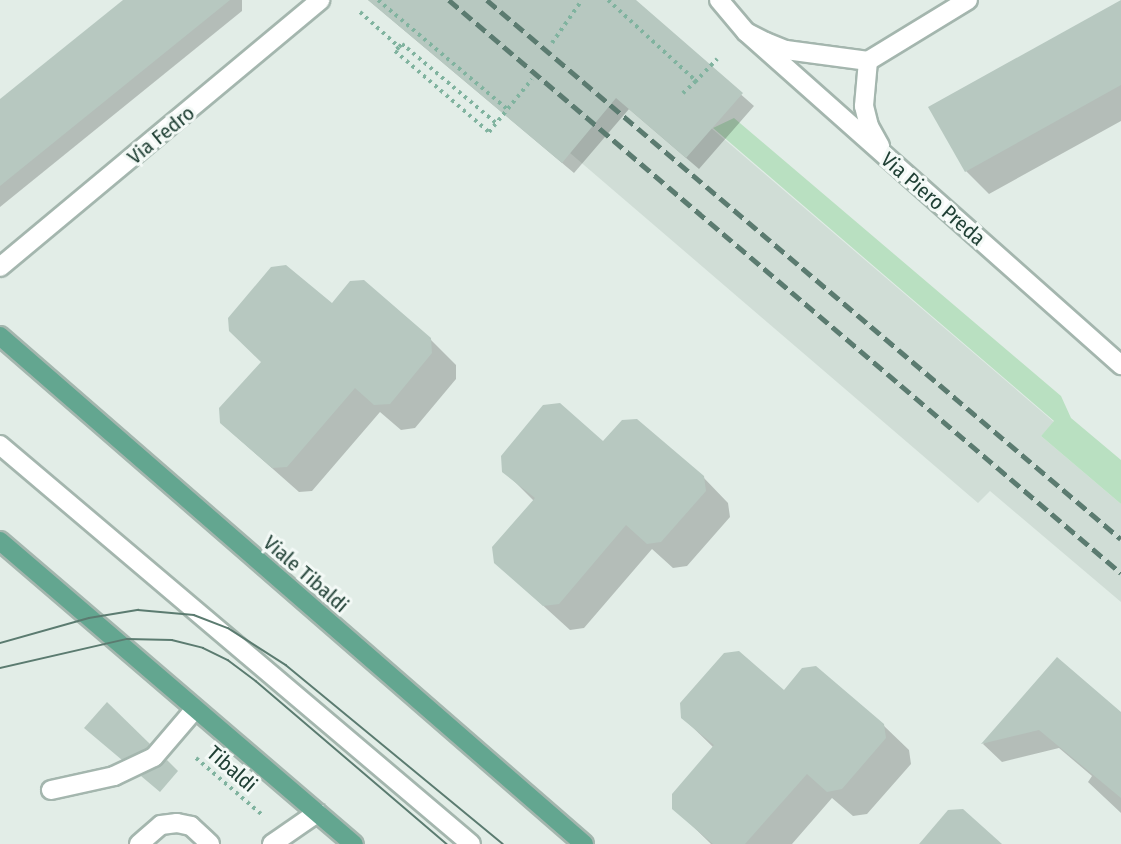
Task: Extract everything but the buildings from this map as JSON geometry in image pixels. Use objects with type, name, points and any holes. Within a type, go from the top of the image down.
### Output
[{"type":"main road","name":"Viale Tibaldi","points":[[0,336],[584,844]]},
{"type":"main road","points":[[0,541],[354,844]]},
{"type":"street","name":"Via Fedro","points":[[0,267],[320,0]]},
{"type":"street","name":"Via Piero Preda","points":[[719,0],[746,32],[1121,365]]},
{"type":"street","points":[[746,32],[786,50],[868,61],[968,0]]},
{"type":"street","points":[[868,61],[864,106],[869,126],[888,158]]},
{"type":"street","points":[[0,445],[471,844]]},
{"type":"street","points":[[51,790],[132,768],[154,757],[195,709]]},
{"type":"street","points":[[272,844],[317,813]]},
{"type":"street","points":[[139,844],[161,825],[177,823],[191,826],[210,844]]},
{"type":"path","points":[[378,0],[507,109]]},
{"type":"path","points":[[608,0],[678,65],[687,73],[696,81],[683,93],[689,87],[695,81],[701,75],[717,59]]},
{"type":"path","points":[[552,43],[579,1]]},
{"type":"path","points":[[360,12],[399,47]]},
{"type":"path","points":[[496,123],[402,44],[395,51],[489,132],[532,79]]},
{"type":"path","name":"Tibaldi","points":[[172,738],[263,816]]},
{"type":"shaded area","points":[[562,0],[1054,422],[1041,436],[1121,504],[1121,602],[990,491],[978,503],[570,153]]},
{"type":"green space","points":[[734,118],[1061,396],[1071,418],[1121,460],[1121,504],[1041,436],[1054,421],[713,128]]},
{"type":"tram line","points":[[0,643],[89,618],[138,610],[194,615],[228,628],[286,665],[503,844]]},
{"type":"tram line","points":[[0,668],[127,639],[172,640],[203,648],[228,660],[256,681],[447,844]]},
{"type":"railway","points":[[449,0],[1121,573]]},
{"type":"railway","points":[[487,0],[1121,539]]}]
